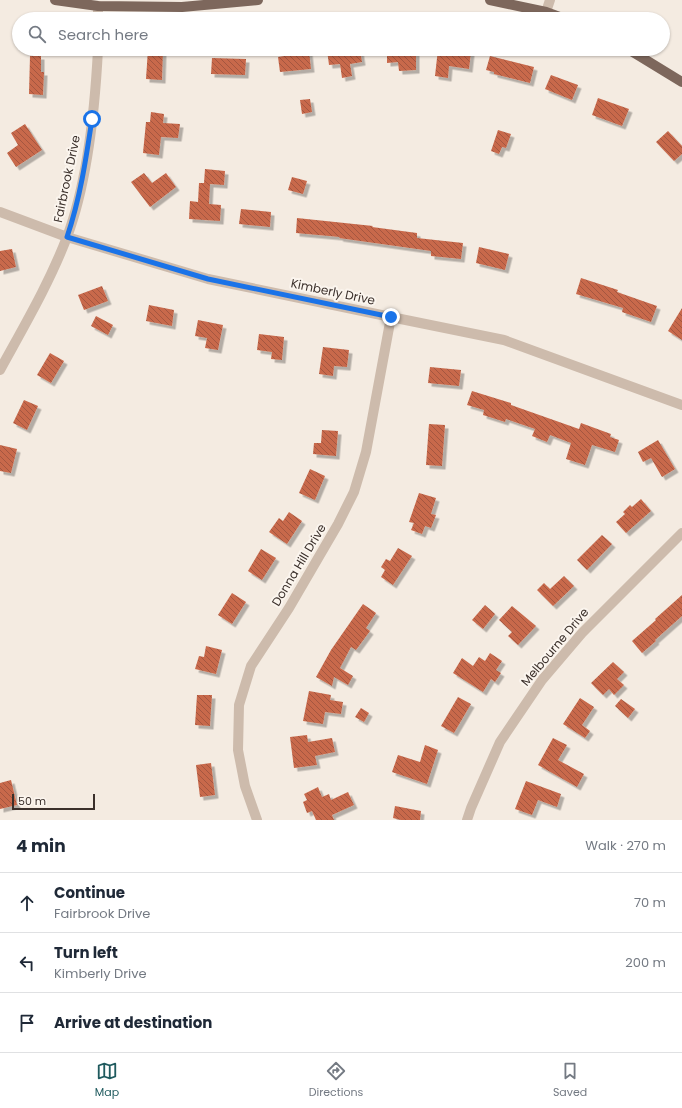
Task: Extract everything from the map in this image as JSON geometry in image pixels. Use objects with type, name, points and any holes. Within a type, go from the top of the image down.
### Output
[{"type":"main road","points":[[55,0],[98,6],[182,7],[258,0]]},
{"type":"main road","points":[[490,0],[546,12]]},
{"type":"main road","points":[[639,56],[682,82]]},
{"type":"street","points":[[546,12],[550,0]]},
{"type":"street","points":[[98,6],[98,12]]},
{"type":"street","name":"Fairbrook Drive","points":[[0,370],[38,303],[67,237],[74,217],[87,157],[97,56]]},
{"type":"street","name":"Kimberly Drive","points":[[0,212],[67,237],[208,279],[504,340],[682,405]]},
{"type":"street","name":"Donna Hill Drive","points":[[257,820],[245,786],[238,750],[239,706],[251,666],[289,608],[338,524],[354,492],[366,452],[391,317]]},
{"type":"street","name":"Melbourne Drive","points":[[467,820],[500,742],[542,680],[582,633],[682,533]]},
{"type":"building","points":[[30,56],[41,56],[41,72],[44,72],[43,95],[29,94]]},
{"type":"building","points":[[148,56],[163,56],[162,80],[146,79]]},
{"type":"building","points":[[310,56],[311,69],[280,72],[278,57]]},
{"type":"building","points":[[328,56],[361,56],[362,62],[350,64],[352,76],[342,78],[340,64],[329,65]]},
{"type":"building","points":[[387,56],[416,56],[416,70],[399,71],[398,62],[387,63]]},
{"type":"building","points":[[437,56],[471,56],[469,69],[449,66],[448,78],[435,76]]},
{"type":"building","points":[[490,56],[534,67],[530,83],[494,74],[494,72],[486,70]]},
{"type":"building","points":[[212,58],[246,59],[245,75],[211,74]]},
{"type":"building","points":[[551,75],[578,85],[572,100],[545,89]]},
{"type":"building","points":[[598,98],[629,109],[622,126],[592,115]]},
{"type":"building","points":[[310,99],[312,112],[302,114],[300,100]]},
{"type":"building","points":[[151,112],[164,114],[163,123],[180,124],[178,138],[161,137],[159,155],[143,153],[146,122],[150,122]]},
{"type":"building","points":[[25,124],[42,150],[16,167],[7,153],[18,145],[11,133]]},
{"type":"building","points":[[498,130],[511,134],[506,148],[502,147],[499,154],[491,151]]},
{"type":"building","points":[[668,131],[682,146],[682,154],[674,161],[656,142]]},
{"type":"building","points":[[205,169],[225,171],[224,185],[210,184],[209,204],[221,205],[220,221],[189,219],[190,201],[198,202],[199,183],[204,183]]},
{"type":"building","points":[[144,173],[152,183],[166,173],[176,187],[150,207],[131,182]]},
{"type":"building","points":[[292,177],[307,181],[303,194],[288,190]]},
{"type":"building","points":[[241,209],[271,212],[270,227],[239,224]]},
{"type":"building","points":[[297,218],[373,226],[372,227],[417,233],[417,238],[463,243],[461,259],[431,256],[431,251],[339,238],[340,237],[296,233]]},
{"type":"building","points":[[479,247],[509,254],[505,270],[476,263]]},
{"type":"building","points":[[12,249],[16,267],[0,271],[0,251]]},
{"type":"building","points":[[581,278],[618,290],[617,292],[657,306],[651,322],[622,312],[623,308],[576,294]]},
{"type":"building","points":[[102,286],[108,301],[84,310],[78,295]]},
{"type":"building","points":[[149,305],[174,310],[172,326],[146,321]]},
{"type":"building","points":[[682,308],[682,340],[668,331]]},
{"type":"building","points":[[96,316],[113,325],[108,335],[91,326]]},
{"type":"building","points":[[198,320],[223,325],[218,350],[205,348],[207,338],[195,336]]},
{"type":"building","points":[[259,334],[284,337],[282,360],[271,359],[272,352],[257,350]]},
{"type":"building","points":[[323,347],[349,350],[347,367],[334,366],[333,376],[319,374]]},
{"type":"building","points":[[50,353],[64,361],[51,383],[37,375]]},
{"type":"building","points":[[430,367],[461,370],[459,386],[428,383]]},
{"type":"building","points":[[472,391],[511,403],[511,405],[579,429],[581,423],[611,434],[610,437],[619,440],[615,452],[592,445],[585,465],[566,459],[571,443],[550,435],[547,442],[532,436],[535,429],[506,419],[505,422],[483,415],[484,410],[467,405]]},
{"type":"building","points":[[24,400],[38,406],[27,430],[13,423]]},
{"type":"building","points":[[429,424],[445,425],[442,466],[426,465]]},
{"type":"building","points":[[322,430],[338,431],[336,456],[313,454],[314,443],[321,443]]},
{"type":"building","points":[[658,440],[675,469],[662,477],[651,458],[643,462],[638,452]]},
{"type":"building","points":[[0,445],[17,449],[11,473],[0,471]]},
{"type":"building","points":[[310,469],[325,476],[315,500],[299,493]]},
{"type":"building","points":[[419,493],[436,498],[431,514],[436,515],[431,528],[425,526],[422,534],[411,530],[414,523],[409,522]]},
{"type":"building","points":[[641,499],[651,511],[626,533],[616,522],[625,514],[623,512],[630,505],[632,507]]},
{"type":"building","points":[[289,512],[302,521],[287,544],[269,532],[279,518],[283,521]]},
{"type":"building","points":[[602,535],[612,544],[587,570],[577,560]]},
{"type":"building","points":[[398,548],[412,556],[393,585],[381,577],[385,570],[381,567],[386,559],[390,561]]},
{"type":"building","points":[[261,549],[276,558],[262,580],[248,571]]},
{"type":"building","points":[[564,576],[574,586],[553,606],[537,590],[544,583],[550,589]]},
{"type":"building","points":[[232,593],[246,602],[232,624],[218,615]]},
{"type":"building","points":[[682,595],[682,616],[642,653],[632,641]]},
{"type":"building","points":[[363,604],[376,613],[366,628],[370,631],[356,650],[351,647],[340,668],[353,676],[348,685],[334,677],[332,686],[316,677],[331,650]]},
{"type":"building","points":[[485,605],[495,614],[483,629],[472,620]]},
{"type":"building","points":[[512,606],[536,626],[518,645],[508,636],[512,632],[499,620]]},
{"type":"building","points":[[206,646],[222,650],[216,674],[195,669],[199,656],[204,657]]},
{"type":"building","points":[[490,653],[502,661],[496,670],[501,673],[495,682],[491,679],[483,692],[453,673],[462,658],[473,666],[479,657],[485,661]]},
{"type":"building","points":[[613,662],[624,672],[617,679],[624,685],[614,695],[609,689],[603,695],[591,683]]},
{"type":"building","points":[[309,691],[331,695],[330,700],[343,702],[341,714],[325,712],[323,724],[303,721]]},
{"type":"building","points":[[197,695],[212,695],[210,726],[195,725]]},
{"type":"building","points":[[458,697],[471,704],[454,733],[441,726]]},
{"type":"building","points":[[580,698],[594,707],[582,725],[590,731],[585,738],[563,724]]},
{"type":"building","points":[[621,699],[635,709],[628,718],[615,706]]},
{"type":"building","points":[[361,708],[369,713],[364,722],[355,717]]},
{"type":"building","points":[[307,735],[308,742],[332,738],[335,752],[315,756],[317,765],[294,768],[290,737]]},
{"type":"building","points":[[553,738],[567,745],[558,760],[584,774],[577,787],[538,765]]},
{"type":"building","points":[[425,745],[438,750],[427,784],[392,772],[398,755],[420,762]]},
{"type":"building","points":[[211,763],[215,795],[200,797],[196,765]]},
{"type":"building","points":[[11,780],[17,805],[0,809],[0,783]]},
{"type":"building","points":[[526,781],[561,794],[557,807],[538,800],[532,815],[515,809]]},
{"type":"building","points":[[318,787],[322,797],[329,794],[331,800],[348,792],[354,805],[332,815],[334,820],[316,820],[312,811],[307,813],[303,802],[307,800],[304,794]]},
{"type":"building","points":[[395,806],[421,811],[420,820],[401,820],[393,818]]},
{"type":"route","points":[[92,119],[82,182],[74,217],[67,237],[208,279],[391,317]]}]
